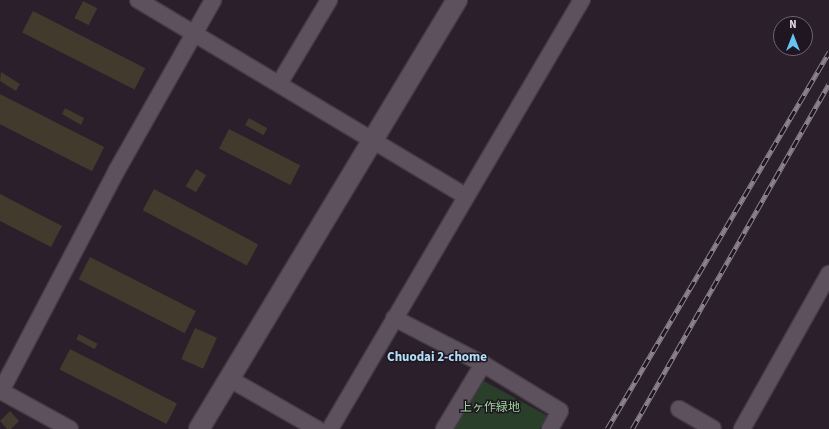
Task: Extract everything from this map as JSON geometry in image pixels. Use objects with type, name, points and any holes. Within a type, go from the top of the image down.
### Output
[{"type":"street","points":[[138,0],[373,139],[466,196]]},
{"type":"street","points":[[70,429],[1,392],[117,170],[213,0]]},
{"type":"street","points":[[279,84],[329,0]]},
{"type":"street","points":[[199,429],[228,378],[457,0]]},
{"type":"street","points":[[330,429],[582,0]]},
{"type":"street","points":[[742,429],[829,274]]},
{"type":"street","points":[[394,318],[483,364],[560,411],[550,429]]},
{"type":"street","points":[[444,429],[483,364]]},
{"type":"street","points":[[228,378],[317,429]]},
{"type":"street","points":[[678,410],[713,429]]},
{"type":"green space","name":"上ヶ作緑地","points":[[482,380],[548,416],[540,429],[453,429]]},
{"type":"building","points":[[83,1],[97,8],[89,25],[74,18]]},
{"type":"building","points":[[33,11],[145,68],[134,90],[22,32]]},
{"type":"building","points":[[1,72],[20,84],[16,91],[0,81]]},
{"type":"building","points":[[0,94],[104,147],[92,171],[0,124]]},
{"type":"building","points":[[65,108],[84,118],[81,125],[62,114]]},
{"type":"building","points":[[249,118],[267,128],[263,135],[245,125]]},
{"type":"building","points":[[229,129],[300,165],[290,185],[219,149]]},
{"type":"building","points":[[196,169],[206,175],[196,192],[186,186]]},
{"type":"building","points":[[154,189],[258,244],[247,266],[143,210]]},
{"type":"building","points":[[0,194],[62,226],[51,247],[0,221]]},
{"type":"building","points":[[90,257],[196,311],[185,333],[79,279]]},
{"type":"building","points":[[195,328],[217,338],[203,369],[181,359]]},
{"type":"building","points":[[79,334],[98,344],[95,349],[76,339]]},
{"type":"building","points":[[70,349],[177,403],[166,424],[60,369]]},
{"type":"building","points":[[10,411],[19,421],[11,429],[7,429],[0,421]]},
{"type":"railway","points":[[607,429],[829,52]]},
{"type":"railway","points":[[632,429],[829,84]]},
{"type":"district","name":"Chuodai 2-chome","points":[[437,357]]}]
